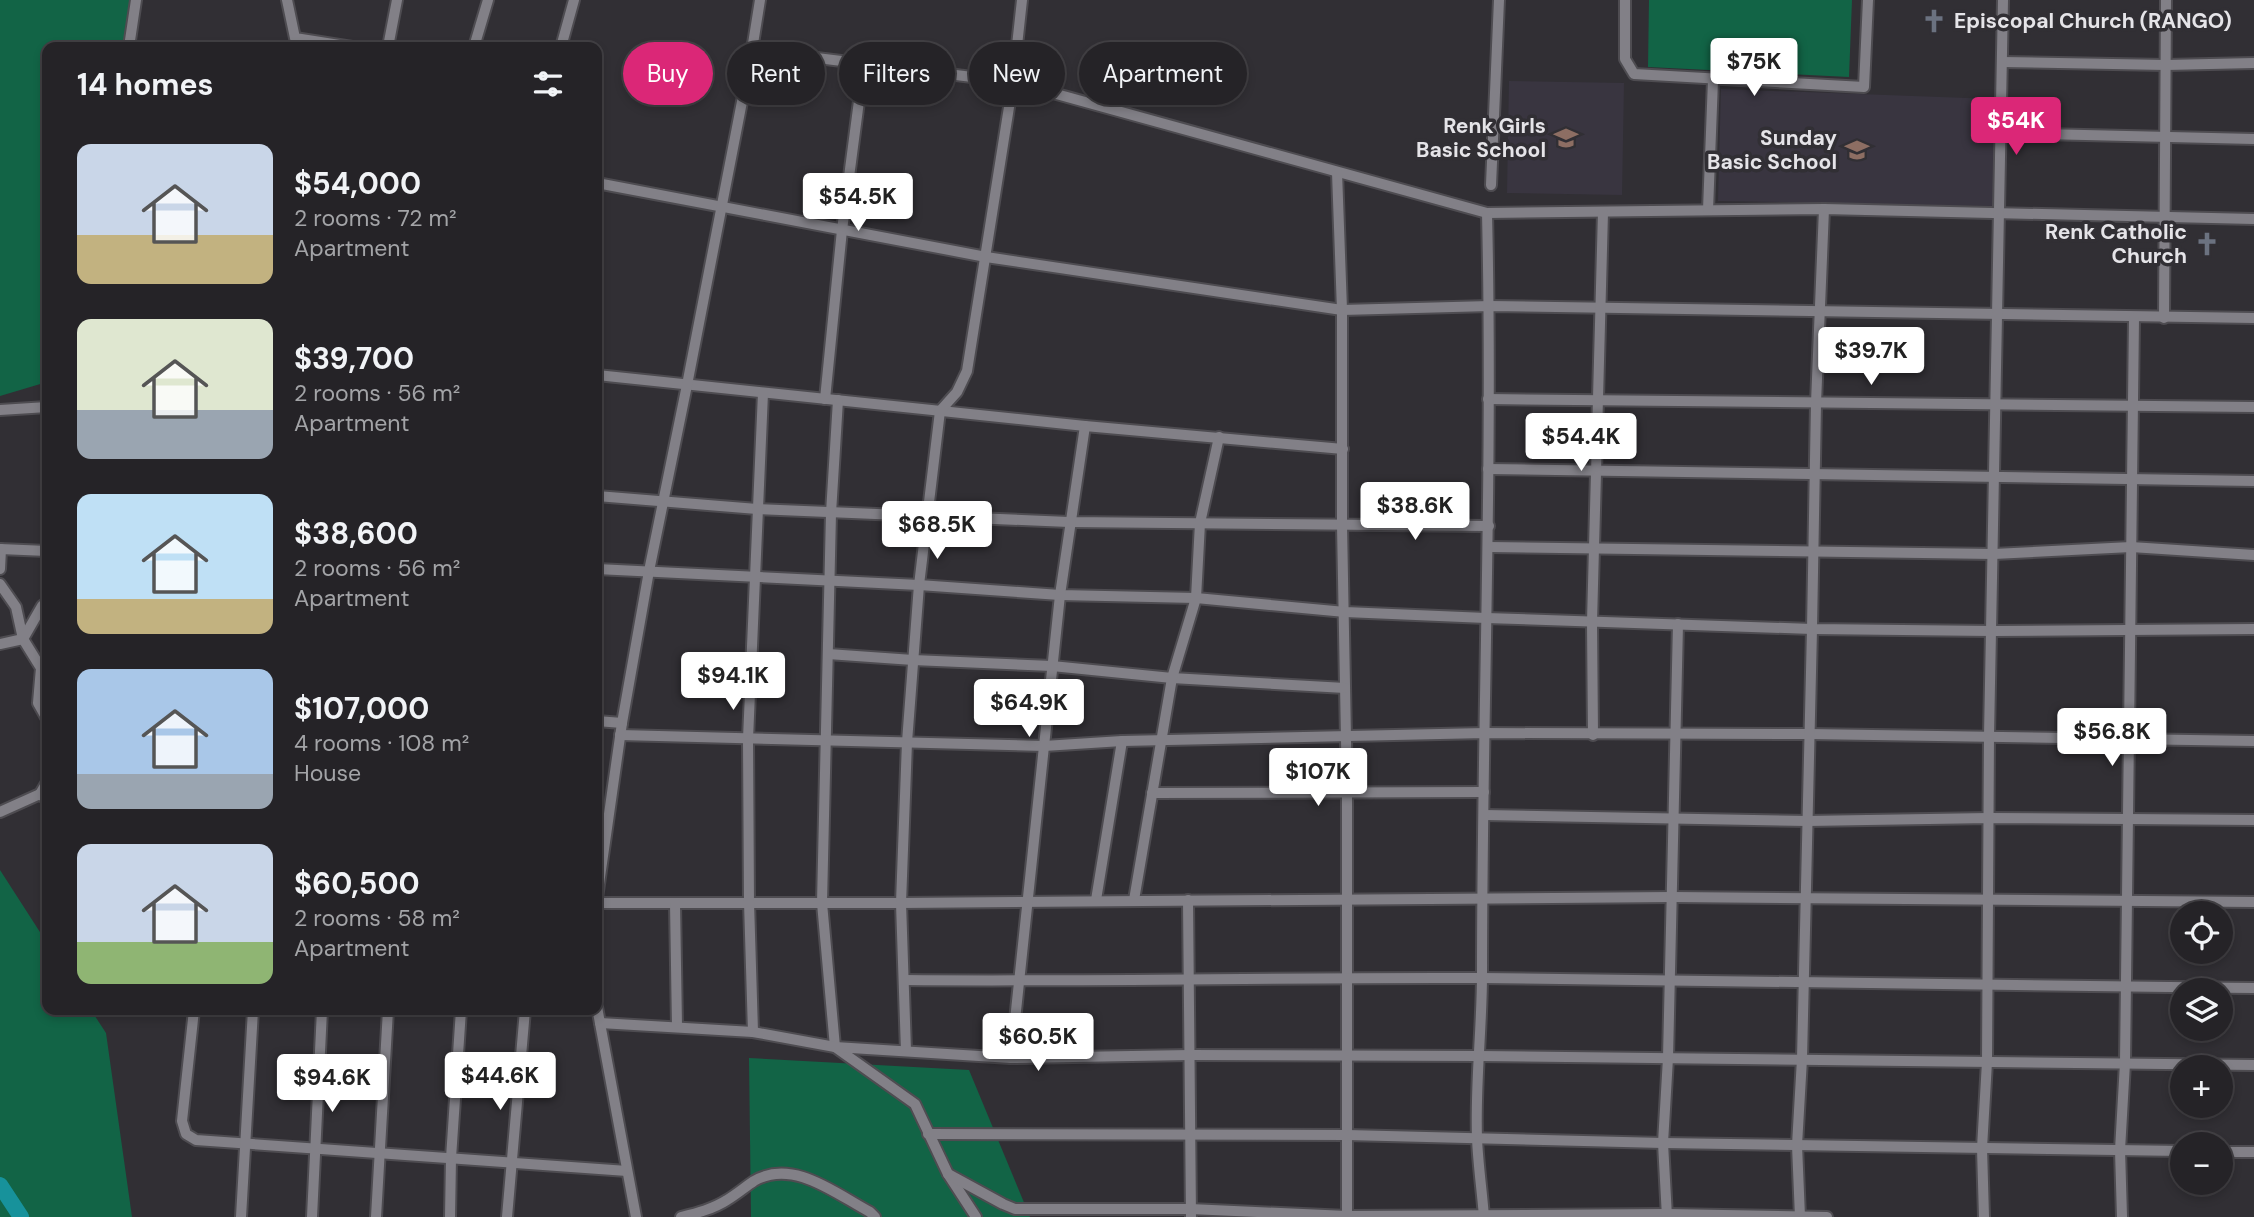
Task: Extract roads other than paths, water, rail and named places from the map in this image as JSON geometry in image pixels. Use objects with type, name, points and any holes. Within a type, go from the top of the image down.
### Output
[{"type":"street","points":[[130,42],[136,0]]},
{"type":"street","points":[[287,0],[295,38],[320,42]]},
{"type":"street","points":[[389,42],[397,0]]},
{"type":"street","points":[[475,42],[488,0]]},
{"type":"street","points":[[562,42],[575,0]]},
{"type":"street","points":[[753,42],[760,0]]},
{"type":"street","points":[[1017,42],[1022,0]]},
{"type":"street","points":[[1491,185],[1499,0]]},
{"type":"street","points":[[1625,0],[1625,60],[1634,74],[1864,87],[1868,0]]},
{"type":"street","points":[[1984,1217],[1982,1148],[1987,1062],[1989,736],[2003,0]]},
{"type":"street","points":[[2164,318],[2166,0]]},
{"type":"street","points":[[2002,62],[2166,65],[2254,62]]},
{"type":"street","points":[[1708,210],[1713,80]]},
{"type":"street","points":[[1065,96],[1488,214],[1824,209],[2254,219]]},
{"type":"street","points":[[602,843],[649,571],[742,105]]},
{"type":"street","points":[[825,398],[842,230],[858,105]]},
{"type":"street","points":[[906,1051],[901,903],[906,742],[926,516],[940,411],[957,392],[967,371],[1009,105]]},
{"type":"street","points":[[2001,133],[2254,139]]},
{"type":"street","points":[[1337,172],[1342,310],[1342,525],[1348,899],[1348,1217]]},
{"type":"street","points":[[602,184],[986,257],[1342,310],[1490,306],[2254,318]]},
{"type":"street","points":[[1800,1216],[1797,1145],[1804,982],[1815,402],[1824,209]]},
{"type":"street","points":[[1593,735],[1592,622],[1603,212]]},
{"type":"street","points":[[1484,1216],[1477,1138],[1489,547],[1488,214]]},
{"type":"street","points":[[2123,1217],[2120,1150],[2125,1063],[2134,318]]},
{"type":"street","points":[[602,375],[1085,426],[1343,449]]},
{"type":"street","points":[[753,1032],[748,739],[763,393]]},
{"type":"street","points":[[1488,399],[2254,407]]},
{"type":"street","points":[[838,400],[831,513],[822,902],[835,1047],[915,1104],[948,1174],[976,1217]]},
{"type":"street","points":[[0,410],[42,407]]},
{"type":"street","points":[[1011,1058],[1060,595],[1085,426]]},
{"type":"street","points":[[1134,900],[1172,678],[1196,598],[1200,523],[1219,437]]},
{"type":"street","points":[[1488,469],[2254,481]]},
{"type":"street","points":[[602,497],[757,509],[1069,522],[1489,526]]},
{"type":"street","points":[[1489,547],[1994,554],[2131,547],[2254,555]]},
{"type":"street","points":[[0,569],[1,549],[42,551]]},
{"type":"street","points":[[602,569],[1060,595],[1196,598],[1345,612],[1592,622],[1992,631],[2254,628]]},
{"type":"street","points":[[0,584],[16,607],[23,639],[41,668],[38,703],[42,710]]},
{"type":"street","points":[[0,644],[23,639],[42,606]]},
{"type":"street","points":[[1667,1215],[1663,1143],[1673,897],[1678,624]]},
{"type":"street","points":[[828,654],[1052,666],[1172,678],[1345,688]]},
{"type":"street","points":[[602,723],[621,729],[748,739],[1044,746],[1122,741],[1485,733],[1810,734],[2254,741]]},
{"type":"street","points":[[1096,900],[1122,741]]},
{"type":"street","points":[[1152,793],[1484,792]]},
{"type":"street","points":[[0,812],[42,798]]},
{"type":"street","points":[[1483,816],[1807,821],[1989,818],[2254,820]]},
{"type":"street","points":[[602,901],[901,903],[1673,897],[2254,902]]},
{"type":"street","points":[[1188,900],[1191,1213]]},
{"type":"street","points":[[675,902],[677,1027]]},
{"type":"street","points":[[904,980],[1482,978],[2254,988]]},
{"type":"street","points":[[193,1015],[182,1121],[186,1134],[196,1140],[627,1171]]},
{"type":"street","points":[[241,1217],[253,1015]]},
{"type":"street","points":[[312,1217],[322,1015]]},
{"type":"street","points":[[376,1217],[388,1015]]},
{"type":"street","points":[[450,1217],[451,1158],[461,1015]]},
{"type":"street","points":[[507,1217],[525,1015]]},
{"type":"street","points":[[598,1015],[636,1217]]},
{"type":"street","points":[[600,1023],[753,1032],[835,1047],[1011,1058],[1348,1055],[2254,1065]]},
{"type":"street","points":[[928,1134],[1347,1135],[2170,1151]]},
{"type":"street","points":[[2233,1152],[2254,1152]]},
{"type":"street","points":[[681,1217],[705,1211],[726,1201],[756,1180],[775,1173],[804,1176],[875,1217]]},
{"type":"street","points":[[948,1174],[1015,1209],[1348,1217],[1827,1217]]},
{"type":"waterway","points":[[0,1185],[21,1217]]},
{"type":"place","name":"Episcopal Church (RANGO)","points":[[1934,21]]},
{"type":"place","name":"Renk Girls Basic School","points":[[1566,138]]},
{"type":"place","name":"Sunday Basic School","points":[[1857,150]]},
{"type":"place","name":"Renk Catholic Church","points":[[2207,244]]}]
